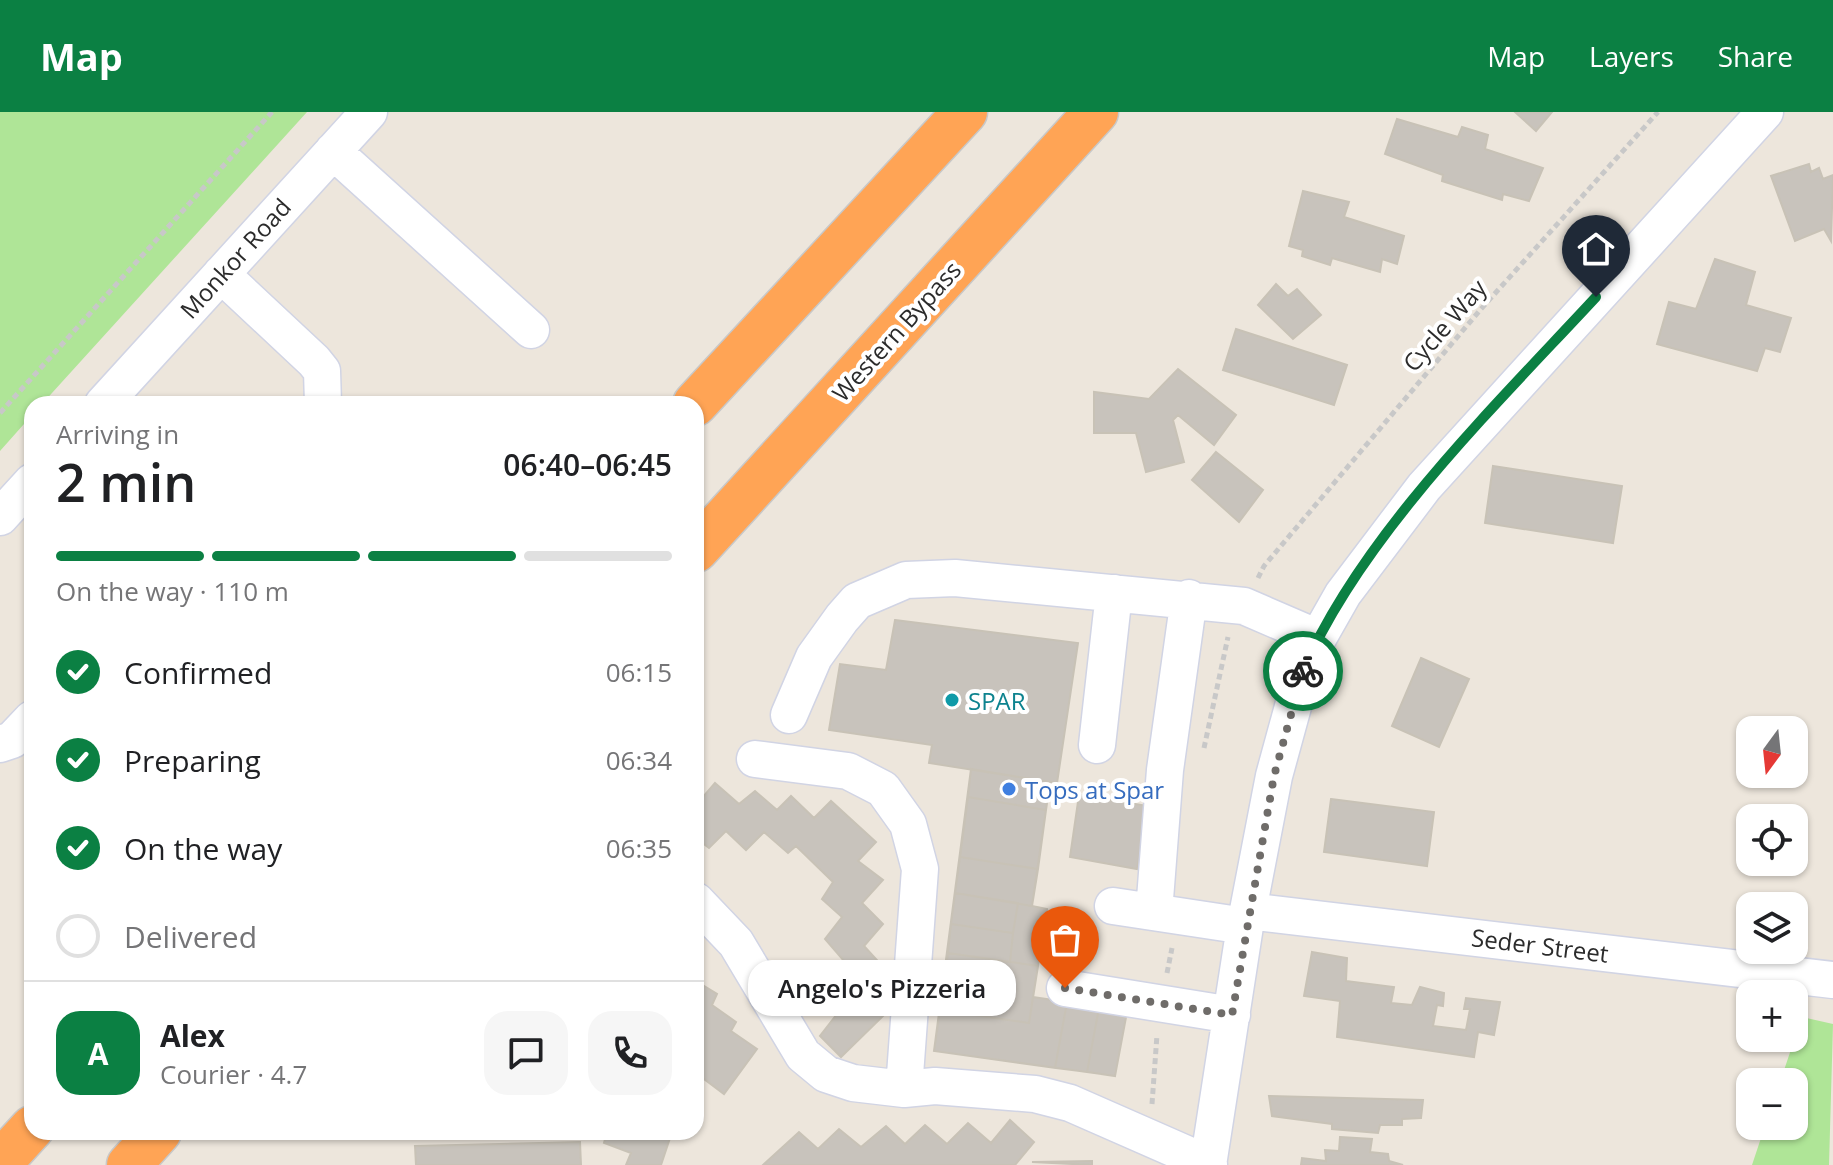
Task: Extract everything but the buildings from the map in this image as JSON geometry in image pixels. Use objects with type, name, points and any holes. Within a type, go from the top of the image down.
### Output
[{"type":"highway","points":[[702,396],[965,112]]},
{"type":"highway","name":"Western Bypass","points":[[704,541],[1096,112]]},
{"type":"highway","points":[[0,1163],[24,1137]]},
{"type":"highway","points":[[129,1165],[152,1140]]},
{"type":"street","name":"Monkor Road","points":[[110,396],[369,112]]},
{"type":"street","points":[[704,909],[736,943],[803,1055],[826,1074],[853,1083],[904,1089],[935,1086],[1035,1094],[1070,1103],[1208,1164],[1246,918],[1274,776],[1303,670],[1318,638],[1343,594],[1424,487],[1765,112]]},
{"type":"street","points":[[333,151],[531,330]]},
{"type":"street","points":[[221,274],[314,361],[322,371],[323,396]]},
{"type":"street","points":[[0,517],[24,491]]},
{"type":"street","points":[[789,715],[803,677],[835,627],[857,601],[906,580],[955,578],[1189,598],[1244,606],[1318,638]]},
{"type":"street","points":[[1097,745],[1114,593]]},
{"type":"street","points":[[1154,912],[1165,770],[1189,598]]},
{"type":"street","points":[[0,744],[12,740],[24,727]]},
{"type":"street","points":[[755,759],[848,771],[883,789],[908,824],[920,869],[904,1089]]},
{"type":"street","name":"Seder Street","points":[[1113,906],[1833,980]]},
{"type":"street","points":[[1065,988],[1232,1015]]},
{"type":"path","points":[[0,413],[272,112]]},
{"type":"path","name":"Cycle Way","points":[[1264,566],[1481,309],[1658,112]]},
{"type":"green space","points":[[0,112],[307,112],[49,396],[24,396],[24,424],[0,451]]},
{"type":"green space","points":[[1808,1018],[1833,1024],[1829,1165],[1752,1165],[1760,1140],[1808,1140],[1808,1068],[1785,1068],[1790,1052],[1808,1052]]},
{"type":"way so far","points":[[1065,988],[1232,1015],[1245,926],[1274,776],[1303,671]]},
{"type":"place","name":"SPAR","points":[[952,700]]},
{"type":"place","name":"Tops at Spar","points":[[1009,789]]},
{"type":"place","name":"Angelo's Pizzeria","points":[[1065,988]]},
{"type":"route","points":[[1303,671],[1343,594],[1424,487],[1596,297]]}]
